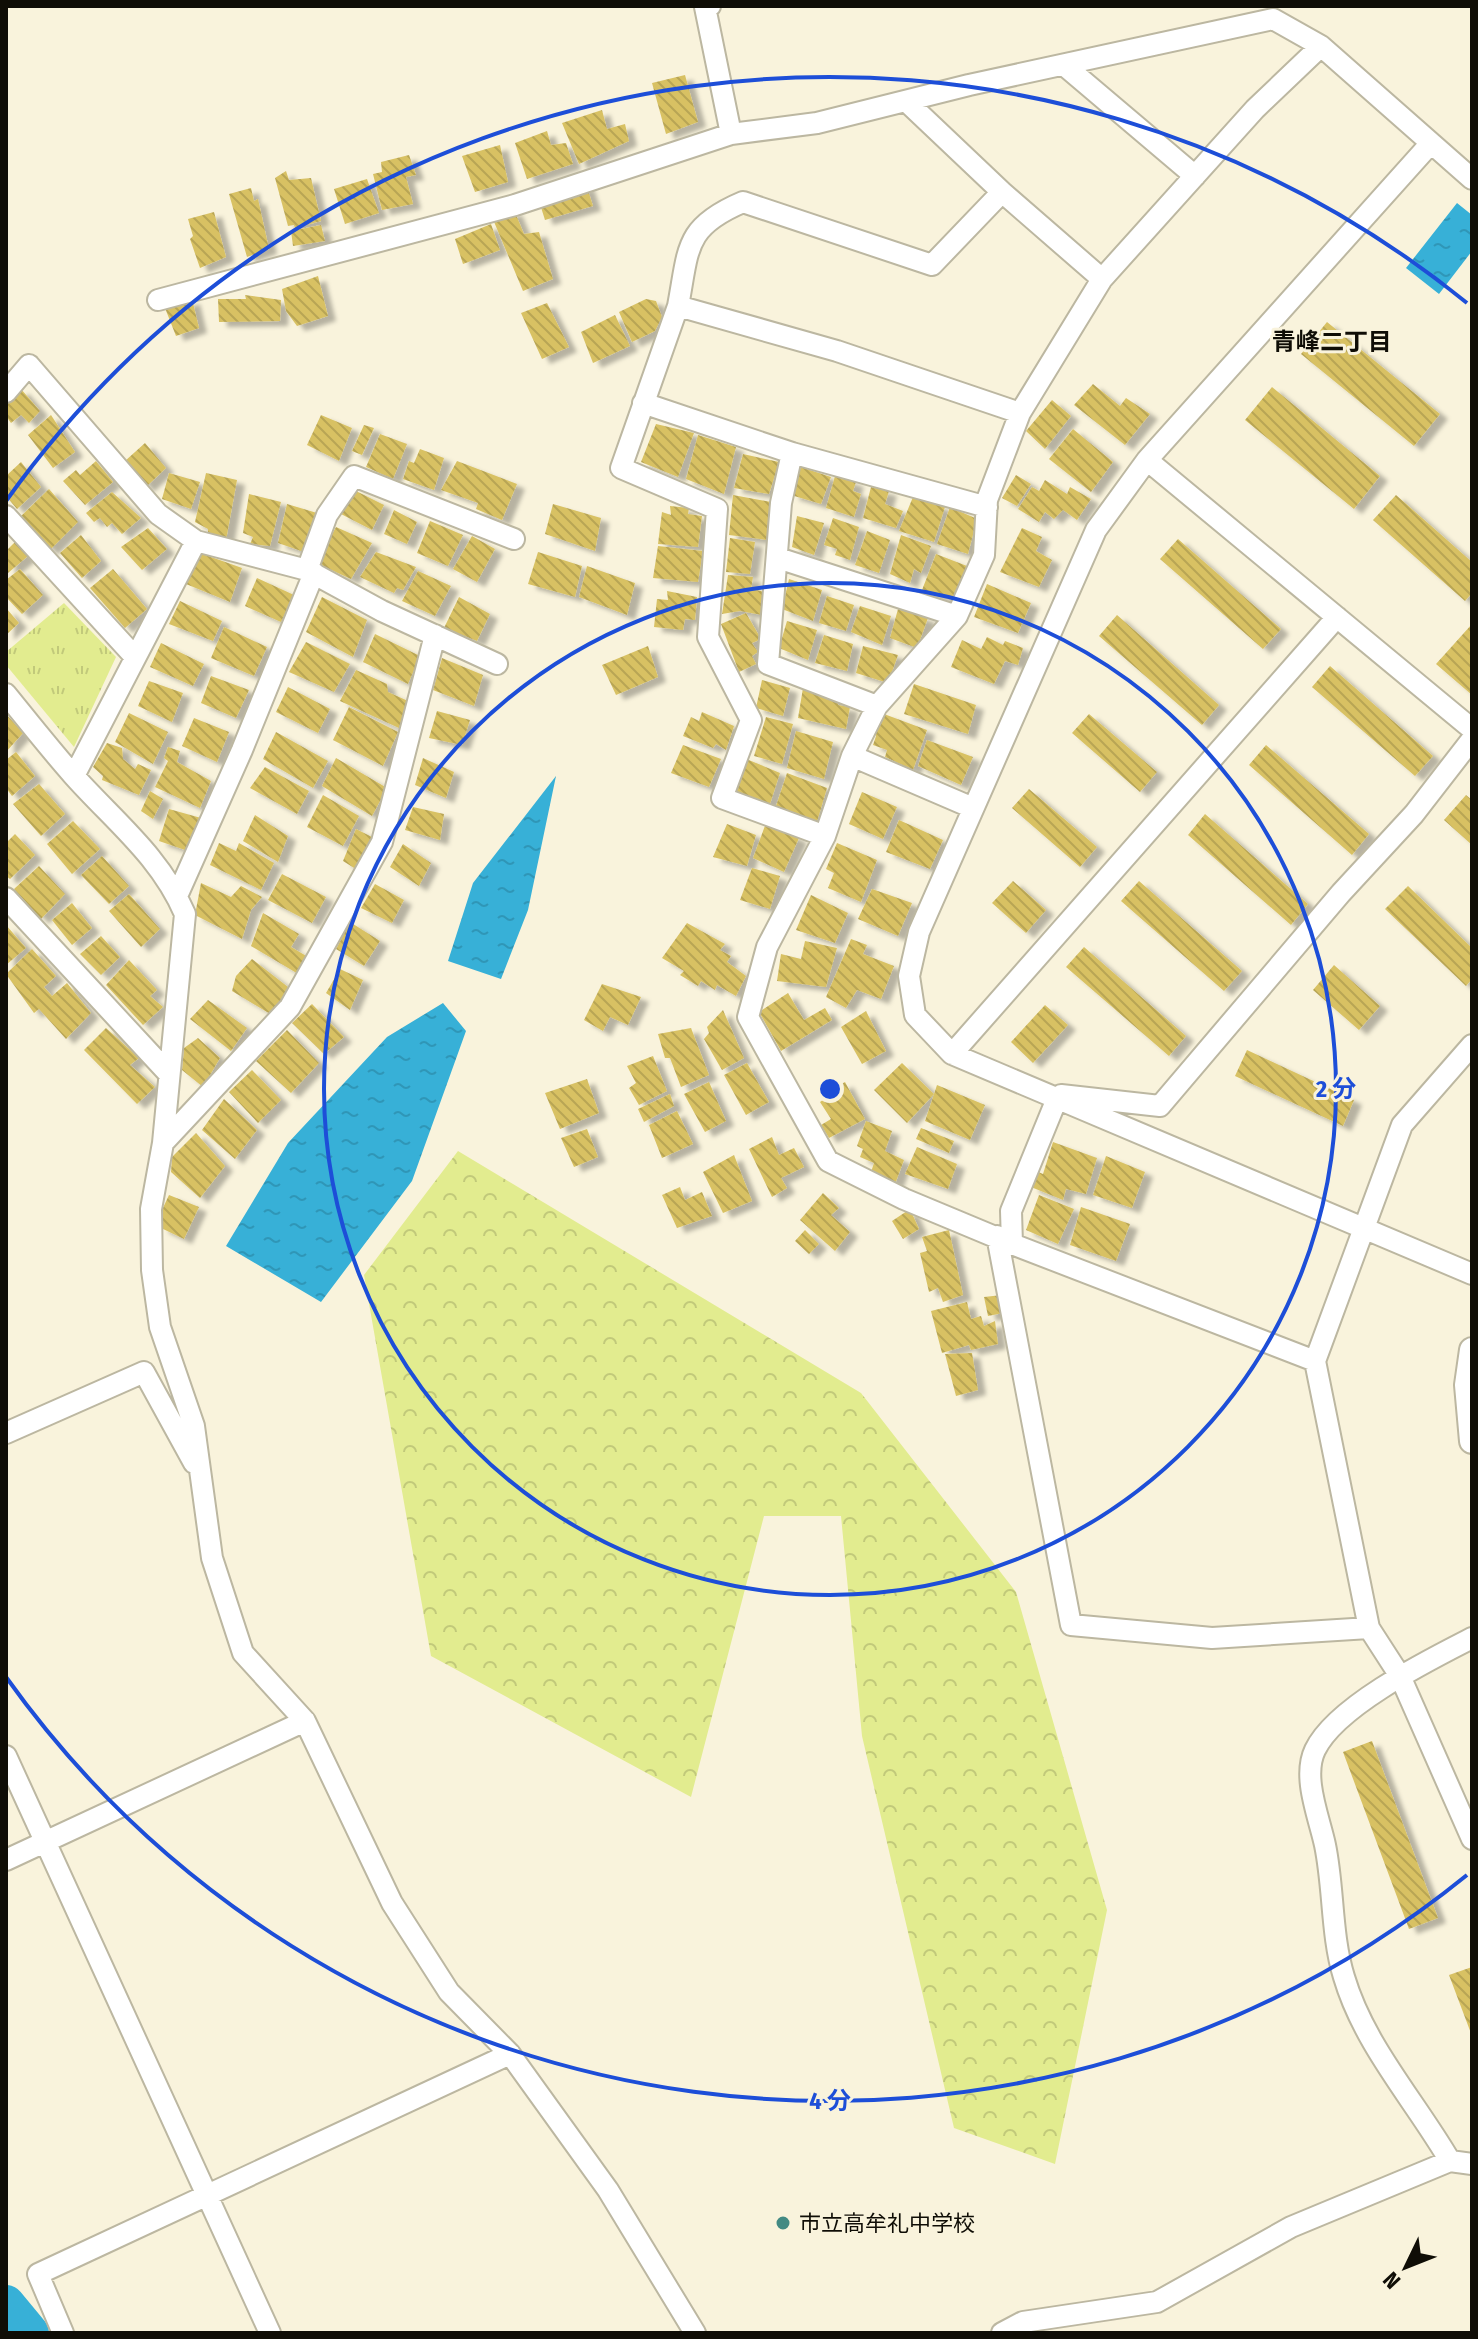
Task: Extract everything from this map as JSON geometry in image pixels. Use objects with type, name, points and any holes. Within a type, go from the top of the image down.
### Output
[{"type":"street","points":[[710,6],[705,7],[731,134]]},
{"type":"street","points":[[158,300],[515,205],[731,134],[817,123],[1273,19],[1321,46],[1472,179]]},
{"type":"street","points":[[1315,1361],[904,1199],[828,1161],[748,1017],[767,947],[825,836],[852,756],[877,706],[957,616],[984,555],[987,507],[1020,413],[1102,279],[1255,109],[1321,46]]},
{"type":"street","points":[[1064,65],[1195,176]]},
{"type":"street","points":[[906,101],[1002,192],[1102,279]]},
{"type":"street","points":[[1431,143],[1147,460],[1096,530],[919,932],[909,976],[915,1015],[952,1054],[1472,1274]]},
{"type":"street","points":[[825,836],[722,798],[751,720],[708,637],[717,509],[621,468],[678,306],[690,245],[710,216],[743,202],[932,265],[1002,192]]},
{"type":"street","points":[[678,306],[837,351],[1020,413]]},
{"type":"street","points":[[6,392],[29,365],[158,514],[196,541],[311,572],[497,664]]},
{"type":"street","points":[[643,403],[792,453],[987,507]]},
{"type":"street","points":[[792,453],[781,503],[768,664],[877,706]]},
{"type":"street","points":[[1147,460],[1472,729]]},
{"type":"street","points":[[177,896],[311,572],[327,515],[354,476],[514,539]]},
{"type":"street","points":[[6,516],[135,657]]},
{"type":"street","points":[[74,776],[196,541]]},
{"type":"street","points":[[778,558],[957,616]]},
{"type":"street","points":[[952,1054],[1337,617]]},
{"type":"street","points":[[163,1143],[290,1007],[382,842],[435,635]]},
{"type":"street","points":[[6,694],[74,776],[145,848],[177,896],[185,914],[163,1143],[151,1209],[152,1270],[160,1327],[194,1426],[212,1558],[243,1653],[305,1721],[392,1903],[449,1992],[510,2054],[608,2190],[695,2333]]},
{"type":"street","points":[[1047,1096],[1160,1106],[1341,893],[1414,814],[1472,739]]},
{"type":"street","points":[[852,756],[973,808]]},
{"type":"street","points":[[6,898],[169,1074]]},
{"type":"street","points":[[1472,1045],[1402,1125],[1315,1361],[1369,1628],[1400,1676],[1472,1839]]},
{"type":"street","points":[[1047,1096],[1005,1240],[1071,1625],[1212,1638],[1369,1628]]},
{"type":"street","points":[[1472,1350],[1467,1385],[1472,1441]]},
{"type":"street","points":[[6,1433],[144,1372],[200,1474]]},
{"type":"street","points":[[1450,2161],[1358,2014],[1343,1975],[1328,1859],[1309,1773],[1315,1750],[1331,1728],[1400,1676],[1472,1638]]},
{"type":"street","points":[[6,1860],[305,1721]]},
{"type":"street","points":[[6,1756],[270,2333]]},
{"type":"street","points":[[63,2333],[38,2274],[209,2197],[510,2054]]},
{"type":"street","points":[[1002,2333],[1023,2322],[1157,2302],[1291,2227],[1450,2161],[1472,2164]]},
{"type":"green space","points":[[64,603],[116,657],[74,747],[6,665],[6,652]]},
{"type":"green space","points":[[458,1151],[861,1393],[1016,1592],[1107,1910],[1055,2164],[954,2128],[862,1736],[841,1516],[764,1516],[691,1797],[431,1656],[364,1275]]},
{"type":"water","points":[[1457,203],[1472,215],[1472,251],[1439,294],[1406,268]]},
{"type":"water","points":[[556,776],[528,910],[501,979],[448,961],[473,883]]},
{"type":"water","points":[[443,1003],[466,1031],[412,1181],[321,1302],[226,1246],[288,1143],[387,1037]]},
{"type":"building","points":[[685,75],[698,122],[666,134],[652,83]]},
{"type":"building","points":[[602,110],[607,129],[625,124],[629,141],[579,164],[562,123]]},
{"type":"building","points":[[547,131],[551,145],[566,143],[573,164],[527,179],[515,143]]},
{"type":"building","points":[[500,145],[508,182],[475,192],[462,156]]},
{"type":"building","points":[[409,155],[416,175],[406,177],[413,204],[382,210],[373,174],[382,172],[381,162]]},
{"type":"building","points":[[286,171],[289,180],[311,178],[321,221],[295,228],[294,225],[288,226],[275,178]]},
{"type":"building","points":[[367,179],[379,213],[345,224],[334,189]]},
{"type":"building","points":[[586,184],[593,206],[545,220],[539,201]]},
{"type":"building","points":[[251,188],[254,201],[258,199],[269,249],[247,257],[229,194]]},
{"type":"building","points":[[514,210],[524,234],[539,232],[553,279],[523,291],[492,217]]},
{"type":"building","points":[[214,212],[226,257],[200,268],[190,239],[193,236],[188,219]]},
{"type":"building","points":[[491,224],[500,250],[463,264],[455,239]]},
{"type":"building","points":[[321,225],[325,241],[293,246],[291,231]]},
{"type":"building","points":[[318,276],[328,316],[297,326],[286,311],[282,289]]},
{"type":"building","points":[[245,295],[281,300],[280,321],[219,322],[218,299],[246,299]]},
{"type":"building","points":[[192,299],[199,328],[176,336],[165,308]]},
{"type":"building","points":[[646,299],[656,301],[662,317],[655,331],[632,342],[619,312]]},
{"type":"building","points":[[547,303],[569,347],[542,359],[521,313]]},
{"type":"building","points":[[615,315],[630,346],[593,363],[581,332]]},
{"type":"building","points":[[1327,322],[1440,414],[1414,446],[1301,354]]},
{"type":"building","points":[[1093,384],[1120,406],[1126,398],[1150,414],[1125,445],[1074,405]]},
{"type":"building","points":[[1272,387],[1380,476],[1354,509],[1245,420]]},
{"type":"building","points":[[21,389],[40,411],[29,423],[21,415],[11,423],[6,416],[6,401]]},
{"type":"building","points":[[1052,400],[1071,416],[1045,449],[1026,431]]},
{"type":"building","points":[[51,415],[75,452],[53,468],[28,435]]},
{"type":"building","points":[[321,415],[352,428],[339,461],[307,445]]},
{"type":"building","points":[[656,424],[694,433],[678,477],[641,462]]},
{"type":"building","points":[[364,425],[374,428],[362,455],[352,451]]},
{"type":"building","points":[[1073,429],[1113,462],[1091,492],[1049,459]]},
{"type":"building","points":[[380,434],[407,444],[393,479],[366,467]]},
{"type":"building","points":[[698,435],[736,447],[724,494],[686,479]]},
{"type":"building","points":[[145,443],[166,468],[146,487],[125,461]]},
{"type":"building","points":[[420,449],[444,458],[434,490],[403,479],[409,461],[414,463]]},
{"type":"building","points":[[743,454],[779,462],[769,494],[734,488]]},
{"type":"building","points":[[96,461],[113,482],[85,505],[63,481],[76,470],[80,475]]},
{"type":"building","points":[[457,461],[517,484],[502,520],[476,509],[478,503],[441,490]]},
{"type":"building","points":[[21,462],[41,487],[17,509],[6,496],[6,476]]},
{"type":"building","points":[[801,467],[831,477],[821,504],[791,495]]},
{"type":"building","points":[[169,473],[200,482],[191,509],[162,499]]},
{"type":"building","points":[[206,473],[237,480],[226,540],[208,539],[208,529],[195,522]]},
{"type":"building","points":[[1016,475],[1031,484],[1017,506],[1002,498]]},
{"type":"building","points":[[835,476],[856,482],[853,491],[861,494],[854,517],[826,508]]},
{"type":"building","points":[[1045,480],[1067,494],[1070,487],[1091,499],[1077,520],[1063,510],[1054,519],[1045,512],[1039,522],[1018,509],[1032,487],[1039,491]]},
{"type":"building","points":[[871,487],[889,491],[885,504],[903,511],[896,528],[863,518]]},
{"type":"building","points":[[49,489],[78,522],[50,550],[19,518]]},
{"type":"building","points":[[354,490],[384,505],[372,530],[341,514]]},
{"type":"building","points":[[112,492],[141,518],[122,534],[112,523],[107,527],[100,518],[94,522],[86,513]]},
{"type":"building","points":[[249,494],[281,502],[270,546],[250,544],[253,537],[243,533]]},
{"type":"building","points":[[733,495],[771,502],[767,540],[729,535]]},
{"type":"building","points":[[1396,495],[1472,562],[1472,593],[1465,601],[1373,520]]},
{"type":"building","points":[[913,497],[945,507],[934,542],[899,531]]},
{"type":"building","points":[[287,504],[317,513],[304,552],[278,543]]},
{"type":"building","points":[[553,504],[601,518],[595,551],[545,534]]},
{"type":"building","points":[[670,506],[689,508],[688,514],[702,516],[698,547],[658,544],[662,512],[671,515]]},
{"type":"building","points":[[950,507],[977,519],[968,554],[937,544]]},
{"type":"building","points":[[394,510],[417,522],[407,544],[384,534]]},
{"type":"building","points":[[797,516],[824,523],[814,555],[792,547]]},
{"type":"building","points":[[833,518],[859,527],[850,560],[835,555],[837,549],[824,545]]},
{"type":"building","points":[[430,521],[463,535],[448,566],[417,553]]},
{"type":"building","points":[[336,527],[372,543],[351,579],[316,563]]},
{"type":"building","points":[[148,528],[167,549],[142,570],[121,547]]},
{"type":"building","points":[[1022,528],[1042,537],[1036,551],[1052,560],[1039,587],[1000,572]]},
{"type":"building","points":[[867,531],[890,540],[879,573],[855,565]]},
{"type":"building","points":[[81,535],[101,561],[82,578],[60,553]]},
{"type":"building","points":[[901,535],[931,546],[921,573],[914,569],[910,583],[890,574]]},
{"type":"building","points":[[472,536],[495,549],[477,582],[453,569]]},
{"type":"building","points":[[730,538],[755,542],[750,574],[726,572]]},
{"type":"building","points":[[1178,539],[1281,629],[1263,649],[1160,559]]},
{"type":"building","points":[[15,542],[28,556],[8,573],[6,551]]},
{"type":"building","points":[[658,546],[703,551],[698,582],[653,578]]},
{"type":"building","points":[[376,552],[416,567],[403,590],[397,588],[394,593],[360,577]]},
{"type":"building","points":[[538,552],[582,566],[575,597],[528,584]]},
{"type":"building","points":[[200,553],[242,568],[230,602],[186,584]]},
{"type":"building","points":[[936,554],[967,566],[954,600],[922,590]]},
{"type":"building","points":[[587,566],[635,583],[627,615],[579,597]]},
{"type":"building","points":[[20,569],[43,595],[22,614],[6,597],[6,580]]},
{"type":"building","points":[[113,569],[147,609],[125,628],[90,588]]},
{"type":"building","points":[[418,571],[451,586],[435,616],[402,601]]},
{"type":"building","points":[[728,575],[753,577],[751,589],[765,592],[762,615],[740,611],[722,614]]},
{"type":"building","points":[[257,578],[294,595],[281,622],[245,606]]},
{"type":"building","points":[[789,579],[822,590],[813,621],[782,609]]},
{"type":"building","points":[[987,584],[1031,603],[1018,633],[974,617]]},
{"type":"building","points":[[667,591],[697,597],[695,620],[685,619],[683,630],[654,627],[657,599],[668,600]]},
{"type":"building","points":[[827,596],[854,605],[846,631],[819,623]]},
{"type":"building","points":[[322,597],[367,620],[353,657],[306,632]]},
{"type":"building","points":[[459,597],[490,614],[477,641],[444,628]]},
{"type":"building","points":[[180,601],[222,621],[213,641],[169,624]]},
{"type":"building","points":[[860,606],[891,616],[882,645],[851,632]]},
{"type":"building","points":[[6,608],[19,623],[6,635]]},
{"type":"building","points":[[898,609],[928,618],[917,648],[890,638]]},
{"type":"building","points":[[746,613],[761,639],[752,643],[758,652],[752,656],[756,664],[739,672],[721,624]]},
{"type":"building","points":[[1117,615],[1219,705],[1202,725],[1099,636]]},
{"type":"building","points":[[787,621],[817,630],[808,660],[779,648]]},
{"type":"building","points":[[1472,624],[1472,695],[1436,664]]},
{"type":"building","points":[[224,627],[267,647],[254,676],[211,658]]},
{"type":"building","points":[[375,634],[420,656],[408,684],[363,662]]},
{"type":"building","points":[[824,635],[853,644],[847,671],[815,663]]},
{"type":"building","points":[[987,637],[1003,645],[1005,641],[1023,648],[1018,665],[1005,661],[994,684],[951,667],[962,640],[981,649]]},
{"type":"building","points":[[306,642],[350,664],[334,692],[289,672]]},
{"type":"building","points":[[161,643],[204,664],[193,686],[150,667]]},
{"type":"building","points":[[648,646],[658,677],[616,695],[602,665]]},
{"type":"building","points":[[863,646],[898,655],[888,683],[856,673]]},
{"type":"building","points":[[442,658],[483,675],[474,706],[433,690]]},
{"type":"building","points":[[1330,666],[1433,756],[1415,776],[1312,687]]},
{"type":"building","points":[[356,670],[387,684],[388,692],[408,701],[399,728],[340,701]]},
{"type":"building","points":[[211,676],[249,690],[236,718],[201,703]]},
{"type":"building","points":[[762,680],[790,688],[783,716],[756,708]]},
{"type":"building","points":[[149,681],[183,693],[172,722],[138,706]]},
{"type":"building","points":[[914,684],[976,705],[968,734],[904,714]]},
{"type":"building","points":[[288,687],[330,709],[318,733],[276,712]]},
{"type":"building","points":[[803,688],[839,698],[838,705],[850,707],[846,729],[798,718]]},
{"type":"building","points":[[349,707],[398,732],[383,766],[333,740]]},
{"type":"building","points":[[437,711],[470,720],[462,745],[429,738]]},
{"type":"building","points":[[702,712],[734,726],[726,750],[716,744],[713,748],[683,736],[691,717],[699,721]]},
{"type":"building","points":[[129,713],[168,732],[153,764],[115,742]]},
{"type":"building","points":[[6,714],[23,733],[6,752]]},
{"type":"building","points":[[884,714],[927,730],[913,770],[885,757],[887,750],[873,745],[876,736],[872,730]]},
{"type":"building","points":[[1089,714],[1157,772],[1140,792],[1072,733]]},
{"type":"building","points":[[766,717],[793,724],[782,764],[754,756]]},
{"type":"building","points":[[194,718],[229,732],[217,762],[182,746]]},
{"type":"building","points":[[796,731],[833,742],[824,779],[787,768]]},
{"type":"building","points":[[276,732],[328,761],[313,788],[263,759]]},
{"type":"building","points":[[927,740],[973,757],[961,785],[918,766]]},
{"type":"building","points":[[107,743],[122,748],[123,759],[135,769],[138,764],[151,770],[139,795],[102,780],[103,776],[93,767]]},
{"type":"building","points":[[683,745],[721,759],[709,787],[671,773]]},
{"type":"building","points":[[1266,745],[1369,834],[1352,855],[1249,765]]},
{"type":"building","points":[[168,747],[180,751],[177,762],[211,781],[200,808],[155,787],[168,761],[164,758]]},
{"type":"building","points":[[16,752],[35,776],[12,796],[6,788],[6,760]]},
{"type":"building","points":[[336,758],[387,788],[372,816],[322,786]]},
{"type":"building","points":[[423,758],[454,772],[446,798],[415,785]]},
{"type":"building","points":[[744,758],[780,773],[769,807],[732,793]]},
{"type":"building","points":[[265,767],[309,791],[297,814],[250,788]]},
{"type":"building","points":[[787,773],[827,788],[816,825],[775,809]]},
{"type":"building","points":[[39,784],[65,814],[41,836],[13,804]]},
{"type":"building","points":[[1029,789],[1097,847],[1080,867],[1012,808]]},
{"type":"building","points":[[150,791],[163,799],[153,819],[141,811]]},
{"type":"building","points":[[862,792],[897,807],[883,839],[849,824]]},
{"type":"building","points":[[323,795],[359,816],[343,846],[307,827]]},
{"type":"building","points":[[1466,795],[1472,800],[1472,845],[1444,820]]},
{"type":"building","points":[[413,807],[444,814],[440,840],[405,830]]},
{"type":"building","points":[[169,809],[201,818],[188,851],[159,841]]},
{"type":"building","points":[[1205,814],[1308,904],[1291,925],[1188,835]]},
{"type":"building","points":[[255,815],[288,836],[278,862],[243,841]]},
{"type":"building","points":[[899,820],[943,840],[930,869],[886,852]]},
{"type":"building","points":[[73,821],[100,849],[72,874],[47,844]]},
{"type":"building","points":[[766,823],[799,838],[784,872],[753,858]]},
{"type":"building","points":[[727,824],[756,835],[747,866],[713,857]]},
{"type":"building","points":[[356,829],[372,837],[359,871],[343,861]]},
{"type":"building","points":[[15,834],[35,855],[10,879],[6,876],[6,843]]},
{"type":"building","points":[[219,843],[236,851],[239,843],[274,863],[261,890],[210,865]]},
{"type":"building","points":[[837,843],[877,860],[861,902],[828,888],[834,873],[826,869]]},
{"type":"building","points":[[403,844],[431,863],[419,886],[390,867]]},
{"type":"building","points":[[102,856],[129,886],[109,904],[81,875]]},
{"type":"building","points":[[39,866],[65,894],[41,919],[14,889]]},
{"type":"building","points":[[752,868],[780,876],[770,909],[740,900]]},
{"type":"building","points":[[282,874],[326,897],[312,923],[268,900]]},
{"type":"building","points":[[1013,881],[1046,910],[1026,933],[992,903]]},
{"type":"building","points":[[1139,881],[1242,971],[1224,991],[1121,901]]},
{"type":"building","points":[[201,883],[231,897],[241,886],[262,897],[251,910],[242,939],[195,915]]},
{"type":"building","points":[[375,884],[404,900],[392,923],[361,908]]},
{"type":"building","points":[[1408,886],[1472,948],[1472,979],[1466,986],[1385,909]]},
{"type":"building","points":[[872,889],[912,903],[898,936],[858,919]]},
{"type":"building","points":[[129,894],[160,929],[141,947],[109,911]]},
{"type":"building","points":[[811,895],[848,913],[835,943],[796,930]]},
{"type":"building","points":[[72,903],[92,928],[72,945],[52,920]]},
{"type":"building","points":[[263,913],[299,934],[291,947],[308,957],[300,975],[251,946]]},
{"type":"building","points":[[350,922],[380,941],[364,966],[336,949]]},
{"type":"building","points":[[687,923],[725,944],[720,950],[731,956],[727,962],[746,976],[736,996],[717,985],[715,990],[701,981],[698,986],[680,975],[684,971],[662,958]]},
{"type":"building","points":[[6,925],[26,948],[6,965]]},
{"type":"building","points":[[101,936],[120,957],[101,975],[80,954]]},
{"type":"building","points":[[851,939],[867,945],[863,954],[894,966],[881,999],[857,990],[846,1008],[826,997]]},
{"type":"building","points":[[805,941],[837,948],[826,987],[777,981],[781,954],[801,959]]},
{"type":"building","points":[[1084,947],[1186,1036],[1169,1056],[1066,967]]},
{"type":"building","points":[[32,949],[56,976],[44,987],[52,996],[67,983],[91,1013],[66,1039],[39,1009],[34,1013],[6,974]]},
{"type":"building","points":[[252,959],[288,987],[272,1015],[232,991],[236,976]]},
{"type":"building","points":[[129,960],[157,990],[150,996],[163,1007],[143,1025],[106,985]]},
{"type":"building","points":[[1334,965],[1380,1006],[1359,1030],[1313,990]]},
{"type":"building","points":[[340,969],[363,980],[350,1010],[326,993]]},
{"type":"building","points":[[602,984],[641,997],[628,1025],[610,1017],[603,1031],[584,1020]]},
{"type":"building","points":[[788,993],[804,1020],[825,1008],[832,1020],[781,1051],[759,1012]]},
{"type":"building","points":[[208,1000],[247,1028],[231,1051],[190,1019]]},
{"type":"building","points":[[312,1004],[344,1037],[324,1054],[292,1023]]},
{"type":"building","points":[[1045,1005],[1068,1025],[1033,1063],[1011,1042]]},
{"type":"building","points":[[723,1010],[744,1058],[722,1070],[704,1039],[709,1033],[707,1027]]},
{"type":"building","points":[[866,1011],[886,1051],[862,1064],[841,1027]]},
{"type":"building","points":[[106,1028],[139,1058],[130,1065],[155,1087],[137,1104],[84,1050]]},
{"type":"building","points":[[691,1028],[709,1075],[681,1087],[670,1058],[665,1058],[658,1034]]},
{"type":"building","points":[[287,1030],[319,1063],[291,1093],[256,1061]]},
{"type":"building","points":[[198,1038],[220,1058],[203,1087],[182,1070],[184,1048]]},
{"type":"building","points":[[1247,1050],[1354,1100],[1343,1126],[1235,1076]]},
{"type":"building","points":[[653,1056],[667,1091],[639,1105],[629,1088],[636,1083],[627,1066]]},
{"type":"building","points":[[747,1063],[769,1102],[746,1115],[724,1075]]},
{"type":"building","points":[[902,1063],[934,1094],[907,1123],[874,1090]]},
{"type":"building","points":[[252,1070],[281,1100],[258,1123],[229,1092]]},
{"type":"building","points":[[587,1079],[599,1113],[560,1129],[545,1093]]},
{"type":"building","points":[[709,1082],[726,1121],[705,1132],[684,1094]]},
{"type":"building","points":[[845,1082],[865,1119],[829,1138],[821,1125],[831,1119],[820,1102],[827,1097],[825,1093]]},
{"type":"building","points":[[937,1085],[985,1105],[970,1140],[925,1121]]},
{"type":"building","points":[[670,1094],[674,1106],[644,1122],[638,1109]]},
{"type":"building","points":[[224,1099],[257,1130],[235,1159],[202,1130]]},
{"type":"building","points":[[677,1111],[693,1144],[662,1158],[649,1125]]},
{"type":"building","points":[[866,1121],[892,1131],[885,1151],[904,1160],[895,1184],[871,1172],[874,1163],[860,1157],[863,1149],[857,1146]]},
{"type":"building","points":[[921,1128],[954,1141],[949,1153],[916,1139]]},
{"type":"building","points":[[587,1129],[598,1157],[574,1167],[561,1138]]},
{"type":"building","points":[[196,1133],[225,1166],[200,1198],[171,1172],[172,1157]]},
{"type":"building","points":[[772,1137],[779,1155],[794,1148],[804,1167],[781,1178],[787,1188],[772,1197],[749,1149]]},
{"type":"building","points":[[1053,1142],[1097,1158],[1086,1194],[1066,1189],[1063,1200],[1031,1187],[1036,1171],[1043,1174]]},
{"type":"building","points":[[917,1147],[957,1164],[948,1189],[905,1174]]},
{"type":"building","points":[[734,1155],[752,1201],[723,1213],[703,1172]]},
{"type":"building","points":[[1106,1156],[1145,1172],[1132,1208],[1093,1195]]},
{"type":"building","points":[[680,1187],[685,1200],[702,1192],[712,1216],[677,1228],[662,1195]]},
{"type":"building","points":[[823,1193],[839,1208],[831,1215],[850,1232],[835,1251],[800,1220]]},
{"type":"building","points":[[169,1195],[199,1207],[184,1239],[161,1228],[161,1212]]},
{"type":"building","points":[[1039,1195],[1074,1209],[1058,1244],[1026,1230]]},
{"type":"building","points":[[1081,1207],[1130,1224],[1116,1261],[1070,1245]]},
{"type":"building","points":[[910,1209],[919,1229],[903,1239],[892,1221]]},
{"type":"building","points":[[805,1230],[819,1244],[809,1254],[795,1241]]},
{"type":"building","points":[[949,1230],[963,1295],[943,1302],[938,1288],[929,1292],[920,1253],[927,1251],[922,1237]]},
{"type":"building","points":[[1002,1295],[1003,1313],[988,1316],[984,1297]]},
{"type":"building","points":[[967,1302],[971,1319],[981,1316],[984,1326],[995,1321],[998,1344],[971,1350],[969,1345],[942,1353],[931,1311]]},
{"type":"building","points":[[972,1353],[978,1390],[956,1396],[945,1354]]},
{"type":"building","points":[[1372,1741],[1438,1918],[1409,1929],[1343,1752]]},
{"type":"building","points":[[1472,1967],[1472,2036],[1449,1975]]},
{"type":"waterway","points":[[6,2304],[30,2333]]},
{"type":"place","name":"市立高牟礼中学校","points":[[783,2223]]},
{"type":"district","name":"青峰二丁目","points":[[1332,342]]}]
